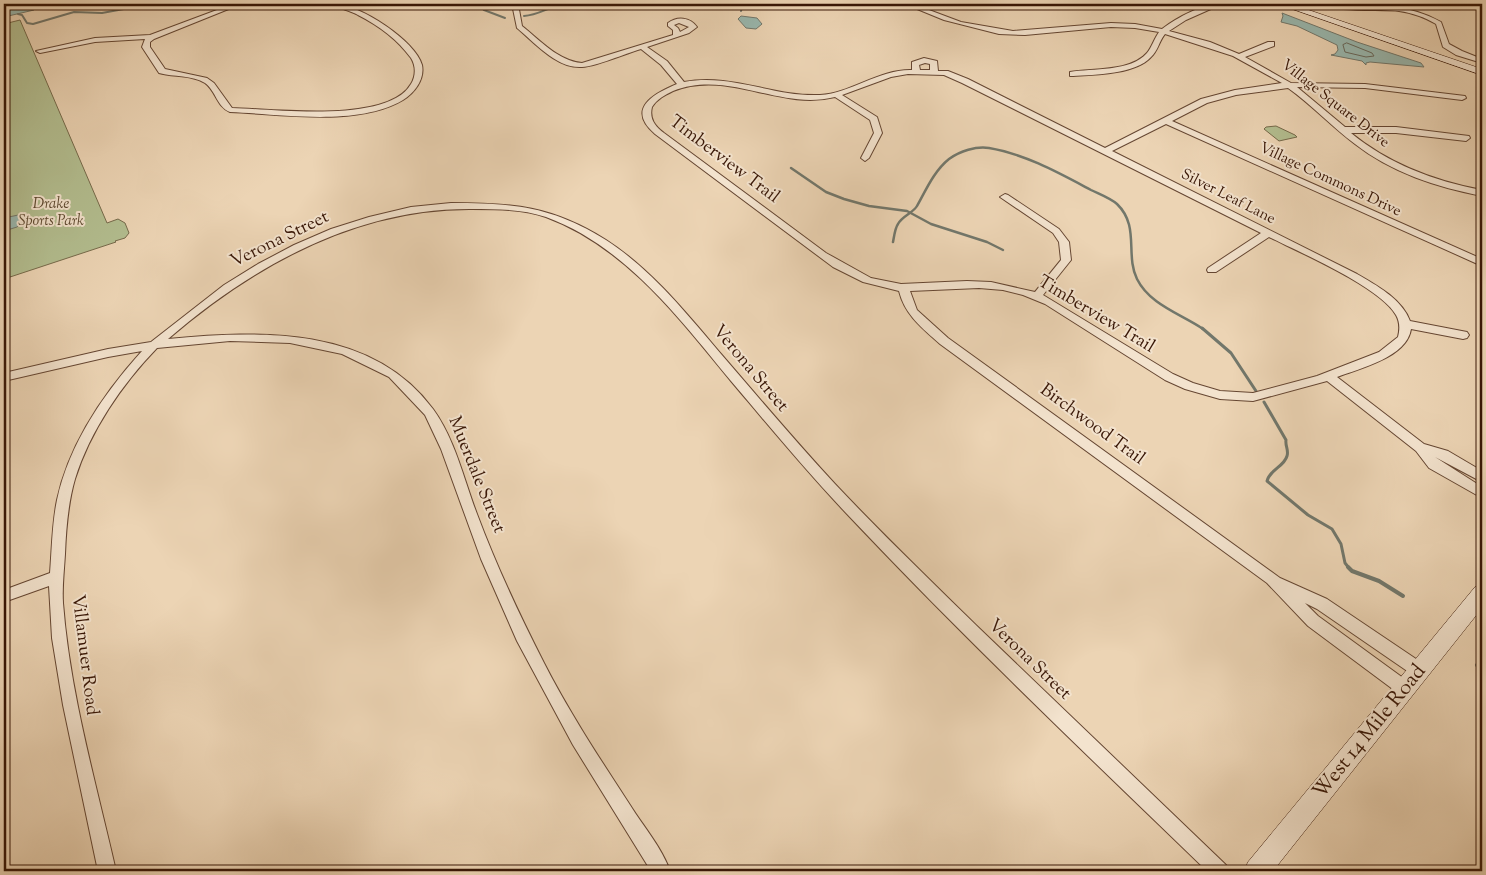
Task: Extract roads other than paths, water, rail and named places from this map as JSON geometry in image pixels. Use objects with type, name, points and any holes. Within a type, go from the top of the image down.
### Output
[{"type":"street","points":[[238,4],[151,38],[146,42],[146,47],[162,71],[210,82],[221,103],[230,110],[353,113],[382,106],[406,94],[416,86],[419,66],[415,58],[402,44],[368,16],[338,4]]},
{"type":"street","points":[[516,4],[516,16],[519,27],[553,54],[572,65],[582,65],[678,36]]},
{"type":"street","name":"Village Square Drive","points":[[908,4],[946,20],[1002,32],[1039,32],[1110,25],[1164,31],[1241,56],[1292,86],[1371,152],[1418,176],[1482,193]]},
{"type":"street","points":[[1073,74],[1122,67],[1145,58],[1153,52],[1156,41],[1164,31],[1181,20],[1219,4]]},
{"type":"street","points":[[1283,4],[1482,72]]},
{"type":"street","points":[[1325,4],[1344,7],[1402,6],[1434,20],[1441,27],[1446,45],[1459,53],[1482,61]]},
{"type":"street","points":[[40,51],[84,40],[114,36],[151,38]]},
{"type":"street","points":[[1241,56],[1271,44]]},
{"type":"street","points":[[642,47],[664,62],[682,85]]},
{"type":"street","name":"Silver Leaf Lane","points":[[682,85],[704,81],[725,82],[744,84],[787,95],[809,97],[836,94],[888,75],[916,72],[944,73],[965,81],[1335,266],[1385,296],[1404,318],[1406,324]]},
{"type":"street","name":"Timberview Trail","points":[[682,85],[657,96],[648,106],[648,119],[658,132],[830,259],[862,278],[882,285],[904,288],[979,284],[1012,288],[1037,296],[1169,377],[1220,396],[1253,397],[1328,376]]},
{"type":"street","points":[[1105,151],[1202,102],[1224,95],[1255,89],[1292,86],[1378,86],[1462,98]]},
{"type":"street","points":[[836,94],[874,119],[878,133],[865,158]]},
{"type":"street","name":"Village Commons Drive","points":[[1166,121],[1482,263]]},
{"type":"street","points":[[1344,130],[1396,130],[1466,138]]},
{"type":"street","points":[[1005,197],[1056,231],[1064,242],[1066,260],[1037,296]]},
{"type":"street","name":"Verona Street","points":[[153,346],[232,283],[268,262],[305,243],[345,227],[378,217],[418,209],[469,204],[515,207],[544,213],[580,227],[634,265],[675,308],[806,461],[865,524],[1220,871]]},
{"type":"street","points":[[1212,270],[1268,233]]},
{"type":"street","name":"Birchwood Trail","points":[[904,288],[906,302],[911,311],[944,341],[1272,580],[1313,621],[1404,688]]},
{"type":"street","points":[[1328,376],[1383,354],[1403,339],[1406,324],[1463,335]]},
{"type":"street","name":"Muerdale Street","points":[[4,377],[84,356],[153,346],[241,337],[278,338],[312,342],[371,360],[403,380],[428,410],[444,439],[507,603],[550,687],[661,871]]},
{"type":"street","name":"Villamuer Road","points":[[107,871],[74,726],[56,600],[59,527],[65,494],[81,447],[106,406],[153,346]]},
{"type":"street","points":[[1328,376],[1420,448],[1434,464],[1482,493]]},
{"type":"street","points":[[1420,448],[1444,454],[1482,477]]},
{"type":"street","points":[[4,596],[57,577]]},
{"type":"street","name":"Birchwood Trail","points":[[1272,580],[1322,604],[1419,670]]},
{"type":"street","name":"West 14 Mile Road","points":[[1257,871],[1482,593]]},
{"type":"water","points":[[4,4],[31,4],[34,10],[4,17]]},
{"type":"water","points":[[1282,13],[1357,42],[1421,63],[1424,67],[1370,62],[1366,63],[1366,65],[1362,61],[1331,55],[1335,54],[1338,50],[1337,45],[1297,26],[1281,22]]},
{"type":"water","points":[[741,16],[757,18],[762,24],[756,29],[746,28],[738,19]]},
{"type":"water","points":[[23,214],[24,221],[17,227],[4,231],[4,218]]},
{"type":"waterway","points":[[18,14],[22,15],[27,23],[33,24],[74,12],[102,13],[151,4]]},
{"type":"waterway","points":[[479,4],[484,10],[505,18]]},
{"type":"waterway","points":[[524,16],[566,4]]},
{"type":"waterway","points":[[736,4],[742,8],[741,11]]},
{"type":"waterway","points":[[910,212],[915,208],[944,164],[953,156],[963,151],[974,148],[989,148],[1016,155],[1042,165],[1117,204],[1128,222],[1134,270],[1143,288],[1158,302],[1203,329]]},
{"type":"waterway","points":[[791,168],[826,192],[844,199],[869,206],[910,212]]},
{"type":"waterway","points":[[893,242],[896,228],[900,221],[910,212]]},
{"type":"waterway","points":[[910,212],[931,224],[987,242],[1003,250]]},
{"type":"waterway","points":[[1202,328],[1231,353],[1256,391]]},
{"type":"waterway","points":[[1264,402],[1286,440],[1288,452],[1283,463],[1271,474],[1267,481],[1308,515],[1332,529],[1341,544],[1345,563],[1349,568]]},
{"type":"waterway","points":[[1349,568],[1352,571],[1379,581],[1403,596]]},
{"type":"waterway","points":[[1477,665],[1482,670]]},
{"type":"park label","name":"Drake Sports Park","points":[[51,212]]}]
